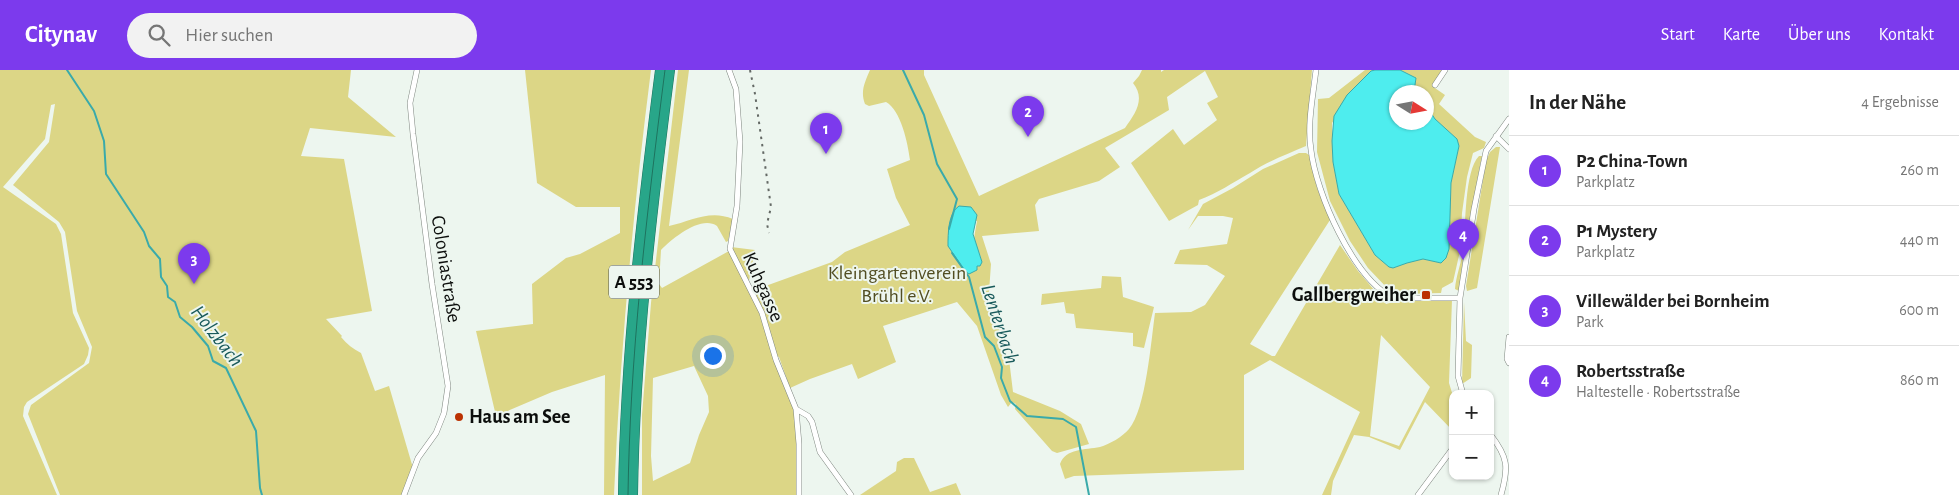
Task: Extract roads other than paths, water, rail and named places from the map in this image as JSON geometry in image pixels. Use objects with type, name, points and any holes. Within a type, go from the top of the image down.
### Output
[{"type":"highway","name":"A 553","points":[[622,495],[625,407],[632,303],[660,70]]},
{"type":"highway","name":"A 553","points":[[633,495],[635,408],[642,304],[670,70]]},
{"type":"street","name":"Coloniastraße","points":[[404,495],[418,458],[436,433],[444,413],[448,386],[432,284],[413,134],[410,103],[417,70]]},
{"type":"street","name":"Kuhgasse","points":[[729,70],[736,89],[740,142],[737,206],[730,249],[762,312],[775,358],[796,410],[808,416],[812,422],[820,452],[851,495]]},
{"type":"street","points":[[1316,70],[1310,127],[1312,157],[1324,199],[1345,244],[1375,285],[1384,294],[1393,298],[1460,298]]},
{"type":"street","points":[[1436,85],[1445,70]]},
{"type":"street","points":[[1462,390],[1458,376],[1460,298],[1486,151],[1509,119]]},
{"type":"street","points":[[1496,136],[1509,149]]},
{"type":"street","points":[[1509,337],[1509,363]]},
{"type":"street","points":[[796,410],[799,444],[799,495]]},
{"type":"street","points":[[1491,435],[1499,446],[1508,468],[1501,495]]},
{"type":"street","points":[[1418,495],[1449,453]]},
{"type":"water","name":"Gallbergweiher","points":[[1400,70],[1416,78],[1415,85],[1389,85],[1389,130],[1434,130],[1434,118],[1457,139],[1459,146],[1451,183],[1449,249],[1446,258],[1441,263],[1423,259],[1393,268],[1389,267],[1375,255],[1339,194],[1333,162],[1334,116],[1347,95],[1371,71]]},
{"type":"water","points":[[959,206],[971,207],[977,215],[973,234],[982,262],[980,266],[977,266],[977,270],[969,274],[948,246],[951,219],[955,209]]},
{"type":"waterway","name":"Holzbach","points":[[67,70],[94,111],[104,141],[106,174],[144,232],[149,246],[160,259],[161,277],[167,286],[168,297],[175,302],[180,317],[192,327],[208,346],[213,361],[226,368],[256,431],[262,495]]},
{"type":"waterway","name":"Lenterbach","points":[[903,70],[924,115],[937,164],[957,199],[949,229]]},
{"type":"waterway","name":"Lenterbach","points":[[952,253],[969,277],[985,337],[994,346],[1002,367],[1001,378],[1010,401],[1027,416],[1063,419],[1076,427],[1089,495]]},
{"type":"railway","points":[[750,70],[771,207],[767,224],[769,233]]},
{"type":"place","name":"P1 Mystery","points":[[1028,137]]},
{"type":"place","name":"P2 China-Town","points":[[826,154]]},
{"type":"place","name":"Robertsstraße","points":[[1463,260]]},
{"type":"place","name":"Villewälder bei Bornheim","points":[[194,284]]},
{"type":"place","name":"Gallbergweiher","points":[[1426,295]]},
{"type":"place","name":"Haus am See","points":[[459,417]]},
{"type":"park label","name":"Kleingartenverein Brühl e.V.","points":[[897,284]]}]
